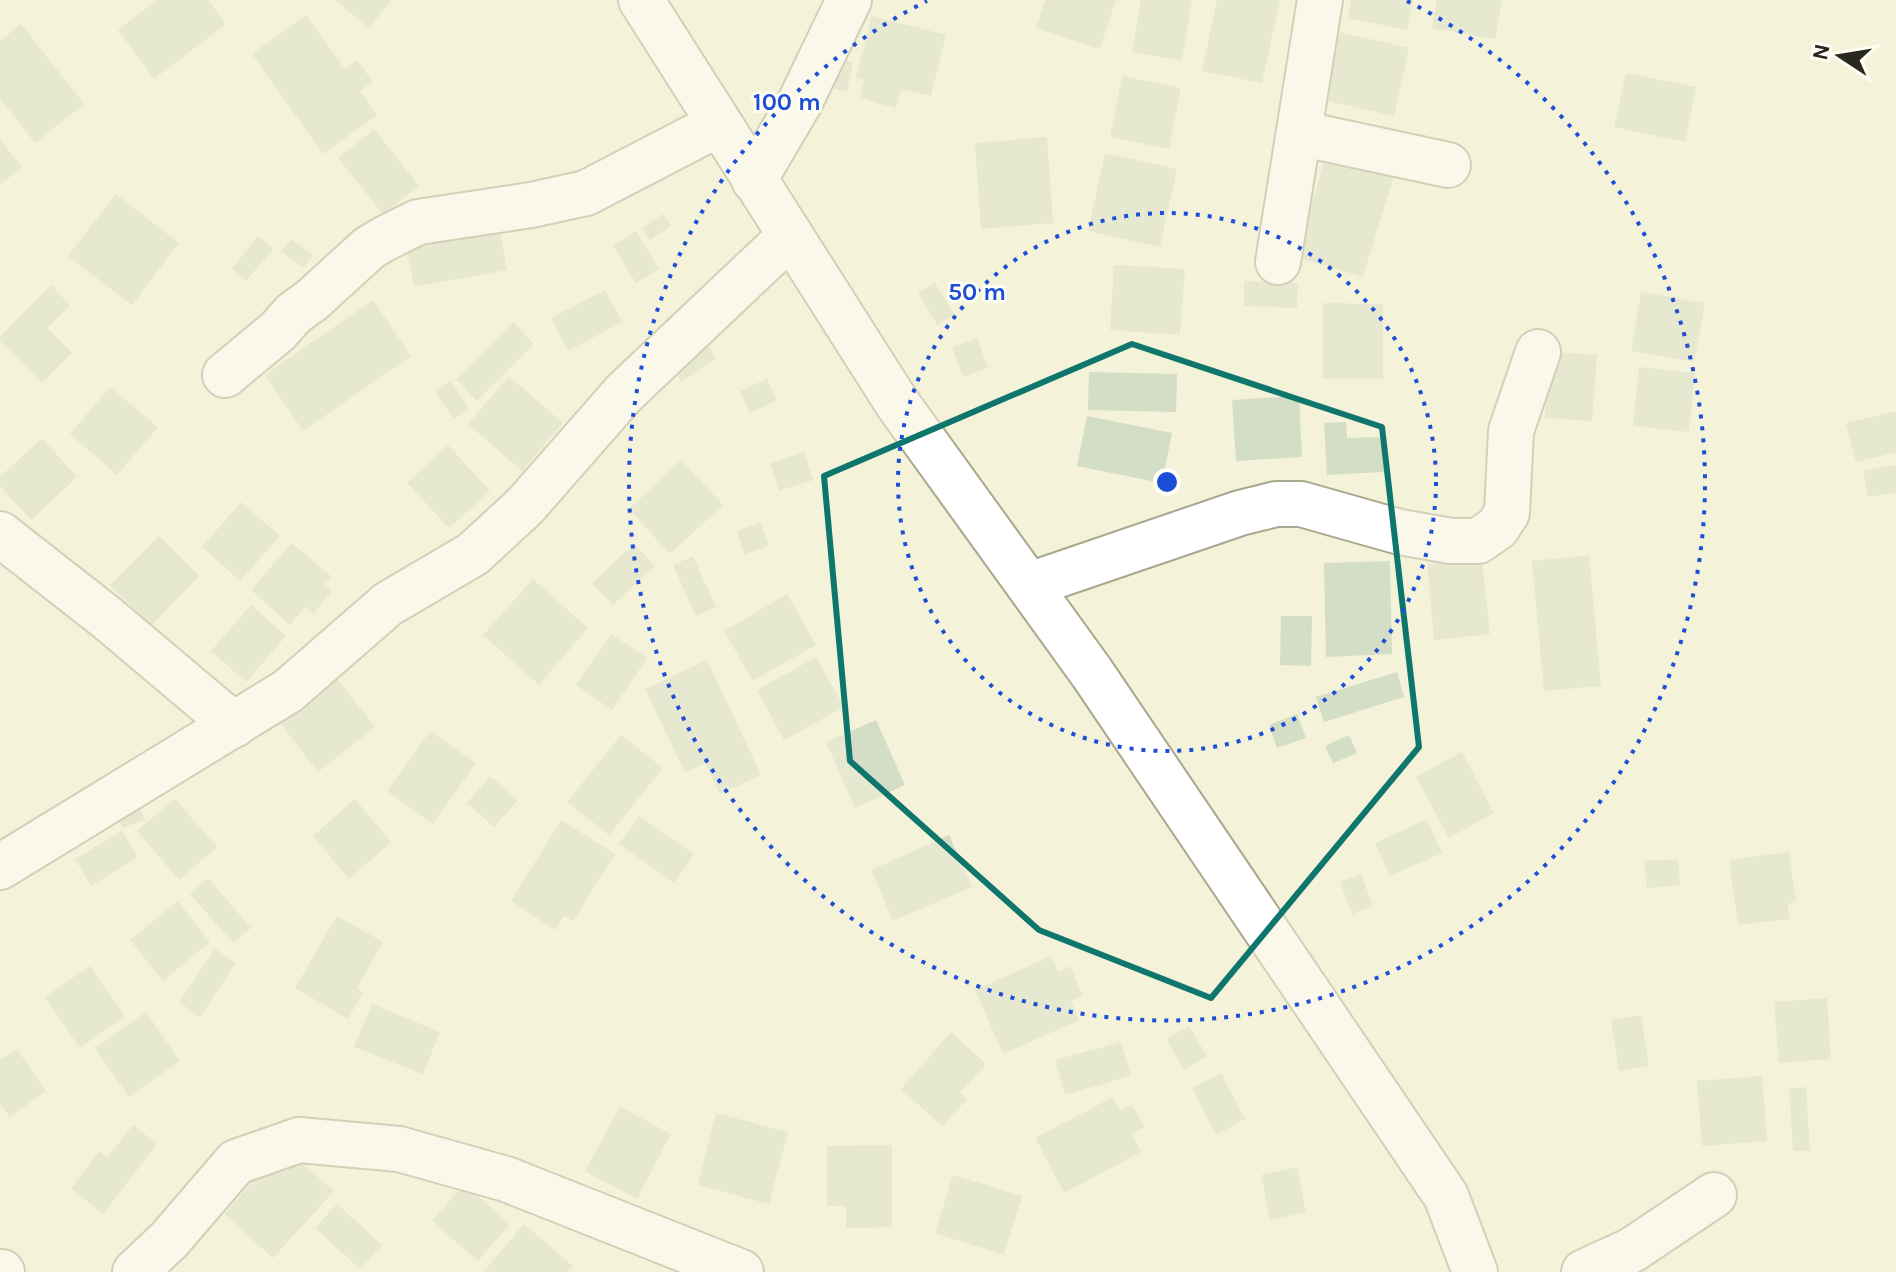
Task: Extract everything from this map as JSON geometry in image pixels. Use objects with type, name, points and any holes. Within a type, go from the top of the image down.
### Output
[{"type":"street","points":[[641,0],[897,403],[1092,673],[1446,1196],[1475,1272]]},
{"type":"street","points":[[754,180],[800,102],[849,0]]},
{"type":"street","points":[[1278,262],[1320,0]]},
{"type":"street","points":[[225,375],[369,248],[384,239],[418,222],[531,205],[586,193],[719,124]]},
{"type":"street","points":[[1299,133],[1448,165]]},
{"type":"street","points":[[0,867],[288,691],[388,604],[473,554],[525,506],[624,393],[790,236]]},
{"type":"street","points":[[1029,585],[1240,513],[1276,504],[1301,504],[1400,532],[1451,541],[1478,541],[1497,528],[1507,513],[1511,431],[1538,352]]},
{"type":"street","points":[[0,534],[106,617],[234,725]]},
{"type":"street","points":[[135,1272],[169,1240],[236,1162],[299,1140],[399,1149],[506,1179],[741,1272]]},
{"type":"street","points":[[1584,1272],[1632,1250],[1714,1195]]},
{"type":"highlighted area","points":[[1132,344],[1382,427],[1419,747],[1211,998],[1039,930],[850,761],[824,476]]},
{"type":"building","points":[[157,0],[208,0],[226,24],[154,79],[118,30]]},
{"type":"building","points":[[335,0],[392,0],[369,28]]},
{"type":"building","points":[[1045,0],[1116,0],[1100,49],[1036,28]]},
{"type":"building","points":[[1141,0],[1192,0],[1182,61],[1132,52]]},
{"type":"building","points":[[1217,0],[1280,0],[1262,83],[1202,71]]},
{"type":"building","points":[[1351,0],[1413,0],[1407,30],[1348,18]]},
{"type":"building","points":[[1437,0],[1502,0],[1495,39],[1432,28]]},
{"type":"building","points":[[306,15],[345,69],[357,60],[373,82],[360,91],[377,115],[323,154],[252,54]]},
{"type":"building","points":[[872,16],[946,35],[931,96],[901,89],[896,108],[860,98],[864,80],[856,77]]},
{"type":"building","points":[[21,24],[84,104],[35,143],[0,98],[0,41]]},
{"type":"building","points":[[1339,32],[1409,48],[1394,116],[1324,100]]},
{"type":"building","points":[[834,57],[853,62],[847,92],[827,88]]},
{"type":"building","points":[[1626,73],[1696,87],[1685,142],[1614,127]]},
{"type":"building","points":[[1122,76],[1181,88],[1169,149],[1110,137]]},
{"type":"building","points":[[374,129],[419,186],[383,214],[338,158]]},
{"type":"building","points":[[1047,137],[1053,223],[981,229],[975,143]]},
{"type":"building","points":[[0,140],[22,167],[0,185]]},
{"type":"building","points":[[1105,153],[1177,169],[1160,247],[1088,231]]},
{"type":"building","points":[[1326,155],[1394,175],[1363,277],[1296,257]]},
{"type":"building","points":[[116,194],[179,243],[132,305],[68,256]]},
{"type":"building","points":[[663,214],[671,226],[650,240],[642,228]]},
{"type":"building","points":[[500,230],[507,270],[414,287],[406,247]]},
{"type":"building","points":[[636,231],[659,269],[636,283],[613,246]]},
{"type":"building","points":[[258,236],[273,249],[246,281],[232,269]]},
{"type":"building","points":[[291,239],[313,255],[303,268],[281,251]]},
{"type":"building","points":[[1114,265],[1185,269],[1180,335],[1110,330]]},
{"type":"building","points":[[1244,281],[1298,283],[1297,308],[1244,306]]},
{"type":"building","points":[[935,283],[954,314],[937,325],[918,293]]},
{"type":"building","points":[[51,285],[70,305],[47,328],[72,353],[42,383],[0,341],[0,337]]},
{"type":"building","points":[[605,290],[622,322],[568,351],[551,318]]},
{"type":"building","points":[[1641,292],[1705,303],[1694,362],[1631,351]]},
{"type":"building","points":[[373,300],[411,356],[303,431],[265,375]]},
{"type":"building","points":[[1323,303],[1383,304],[1383,379],[1323,379]]},
{"type":"building","points":[[513,322],[534,344],[477,401],[456,379]]},
{"type":"building","points":[[977,338],[988,368],[963,377],[952,347]]},
{"type":"building","points":[[705,341],[716,358],[682,382],[670,365]]},
{"type":"building","points":[[1549,352],[1597,355],[1592,421],[1545,418]]},
{"type":"building","points":[[1639,367],[1695,373],[1689,432],[1633,426]]},
{"type":"building","points":[[1089,372],[1177,374],[1176,412],[1088,410]]},
{"type":"building","points":[[509,376],[563,423],[522,471],[468,424]]},
{"type":"building","points":[[767,379],[777,400],[750,413],[740,391]]},
{"type":"building","points":[[450,381],[469,408],[454,419],[435,392]]},
{"type":"building","points":[[110,387],[158,427],[117,475],[70,434]]},
{"type":"building","points":[[1299,396],[1302,457],[1236,461],[1232,400]]},
{"type":"building","points":[[1896,411],[1896,452],[1856,462],[1846,423]]},
{"type":"building","points":[[1087,416],[1172,433],[1162,483],[1077,466]]},
{"type":"building","points":[[1346,422],[1347,438],[1383,437],[1384,472],[1327,475],[1324,423]]},
{"type":"building","points":[[42,438],[77,477],[31,520],[0,486],[0,477]]},
{"type":"building","points":[[448,445],[490,491],[449,528],[407,483]]},
{"type":"building","points":[[804,452],[813,480],[779,491],[770,463]]},
{"type":"building","points":[[681,460],[723,505],[670,554],[629,509]]},
{"type":"building","points":[[1896,465],[1896,492],[1868,497],[1863,471]]},
{"type":"building","points":[[241,502],[280,536],[240,581],[202,547]]},
{"type":"building","points":[[761,523],[769,546],[744,554],[737,531]]},
{"type":"building","points":[[159,536],[199,576],[151,626],[110,585]]},
{"type":"building","points":[[292,543],[332,577],[325,584],[332,591],[313,614],[305,607],[290,625],[251,590]]},
{"type":"building","points":[[634,544],[655,566],[613,605],[592,583]]},
{"type":"building","points":[[1589,555],[1601,686],[1544,691],[1532,561]]},
{"type":"building","points":[[693,556],[716,607],[696,616],[673,565]]},
{"type":"building","points":[[1482,559],[1490,634],[1434,640],[1427,564]]},
{"type":"building","points":[[1390,561],[1392,654],[1326,657],[1324,563]]},
{"type":"building","points":[[533,579],[588,628],[539,685],[483,635]]},
{"type":"building","points":[[787,594],[816,645],[753,681],[724,631]]},
{"type":"building","points":[[251,605],[286,636],[246,682],[211,651]]},
{"type":"building","points":[[1281,616],[1312,616],[1311,666],[1280,665]]},
{"type":"building","points":[[611,634],[647,658],[612,710],[576,685]]},
{"type":"building","points":[[816,657],[844,707],[784,740],[757,690]]},
{"type":"building","points":[[707,660],[761,775],[720,794],[705,763],[685,773],[645,689]]},
{"type":"building","points":[[1397,672],[1404,697],[1324,722],[1316,697]]},
{"type":"building","points":[[335,676],[375,727],[318,772],[278,720]]},
{"type":"building","points":[[1297,714],[1306,738],[1277,748],[1269,725]]},
{"type":"building","points":[[876,720],[905,785],[855,808],[826,742]]},
{"type":"building","points":[[430,731],[476,763],[433,824],[387,791]]},
{"type":"building","points":[[621,735],[663,768],[609,835],[567,802]]},
{"type":"building","points":[[1349,735],[1357,753],[1333,763],[1325,746]]},
{"type":"building","points":[[1462,752],[1494,813],[1449,838],[1416,777]]},
{"type":"building","points":[[490,776],[518,800],[494,827],[467,803]]},
{"type":"building","points":[[175,799],[217,847],[179,880],[137,831]]},
{"type":"building","points":[[355,799],[391,842],[349,879],[313,836]]},
{"type":"building","points":[[136,801],[145,819],[123,828],[115,810]]},
{"type":"building","points":[[639,816],[694,854],[674,883],[619,844]]},
{"type":"building","points":[[1427,819],[1442,853],[1390,876],[1375,843]]},
{"type":"building","points":[[561,820],[615,854],[573,921],[564,916],[555,930],[511,901]]},
{"type":"building","points":[[122,831],[138,857],[91,886],[75,859]]},
{"type":"building","points":[[949,835],[972,887],[893,921],[871,870]]},
{"type":"building","points":[[1789,852],[1796,902],[1788,904],[1789,919],[1738,925],[1729,860]]},
{"type":"building","points":[[1678,859],[1680,885],[1647,888],[1644,861]]},
{"type":"building","points":[[1361,874],[1373,906],[1352,914],[1340,882]]},
{"type":"building","points":[[208,878],[251,928],[233,943],[190,894]]},
{"type":"building","points":[[178,901],[210,942],[163,981],[130,940]]},
{"type":"building","points":[[337,916],[383,942],[357,988],[363,992],[348,1019],[295,988]]},
{"type":"building","points":[[215,949],[236,963],[200,1017],[179,1002]]},
{"type":"building","points":[[1051,956],[1058,972],[1070,966],[1083,996],[1071,1001],[1079,1020],[1003,1054],[975,990]]},
{"type":"building","points":[[90,966],[125,1016],[80,1048],[45,997]]},
{"type":"building","points":[[1827,998],[1831,1059],[1779,1063],[1774,1002]]},
{"type":"building","points":[[372,1004],[440,1032],[423,1074],[354,1047]]},
{"type":"building","points":[[146,1012],[180,1061],[129,1097],[95,1048]]},
{"type":"building","points":[[1641,1015],[1649,1066],[1619,1071],[1611,1020]]},
{"type":"building","points":[[1189,1026],[1207,1056],[1184,1070],[1166,1039]]},
{"type":"building","points":[[951,1032],[986,1064],[960,1093],[967,1099],[942,1126],[901,1089]]},
{"type":"building","points":[[1121,1042],[1131,1076],[1065,1095],[1055,1060]]},
{"type":"building","points":[[17,1049],[46,1091],[10,1117],[0,1104],[0,1060]]},
{"type":"building","points":[[1221,1073],[1245,1119],[1216,1135],[1192,1088]]},
{"type":"building","points":[[1762,1076],[1767,1141],[1702,1146],[1697,1081]]},
{"type":"building","points":[[1806,1087],[1810,1151],[1793,1151],[1789,1088]]},
{"type":"building","points":[[1113,1097],[1120,1111],[1132,1105],[1145,1127],[1132,1134],[1141,1152],[1064,1193],[1035,1138]]},
{"type":"building","points":[[620,1107],[671,1134],[637,1199],[585,1171]]},
{"type":"building","points":[[716,1113],[788,1132],[769,1204],[698,1185]]},
{"type":"building","points":[[133,1125],[157,1144],[103,1214],[71,1188],[100,1151],[107,1158]]},
{"type":"building","points":[[892,1145],[892,1227],[846,1228],[846,1206],[827,1206],[827,1146]]},
{"type":"building","points":[[284,1147],[334,1191],[273,1258],[224,1214]]},
{"type":"building","points":[[1297,1167],[1306,1212],[1270,1220],[1261,1175]]},
{"type":"building","points":[[953,1175],[1022,1196],[1004,1255],[935,1233]]},
{"type":"building","points":[[464,1184],[510,1224],[478,1261],[432,1221]]},
{"type":"building","points":[[337,1204],[382,1245],[360,1269],[315,1228]]},
{"type":"building","points":[[524,1224],[573,1266],[567,1272],[483,1272]]}]
